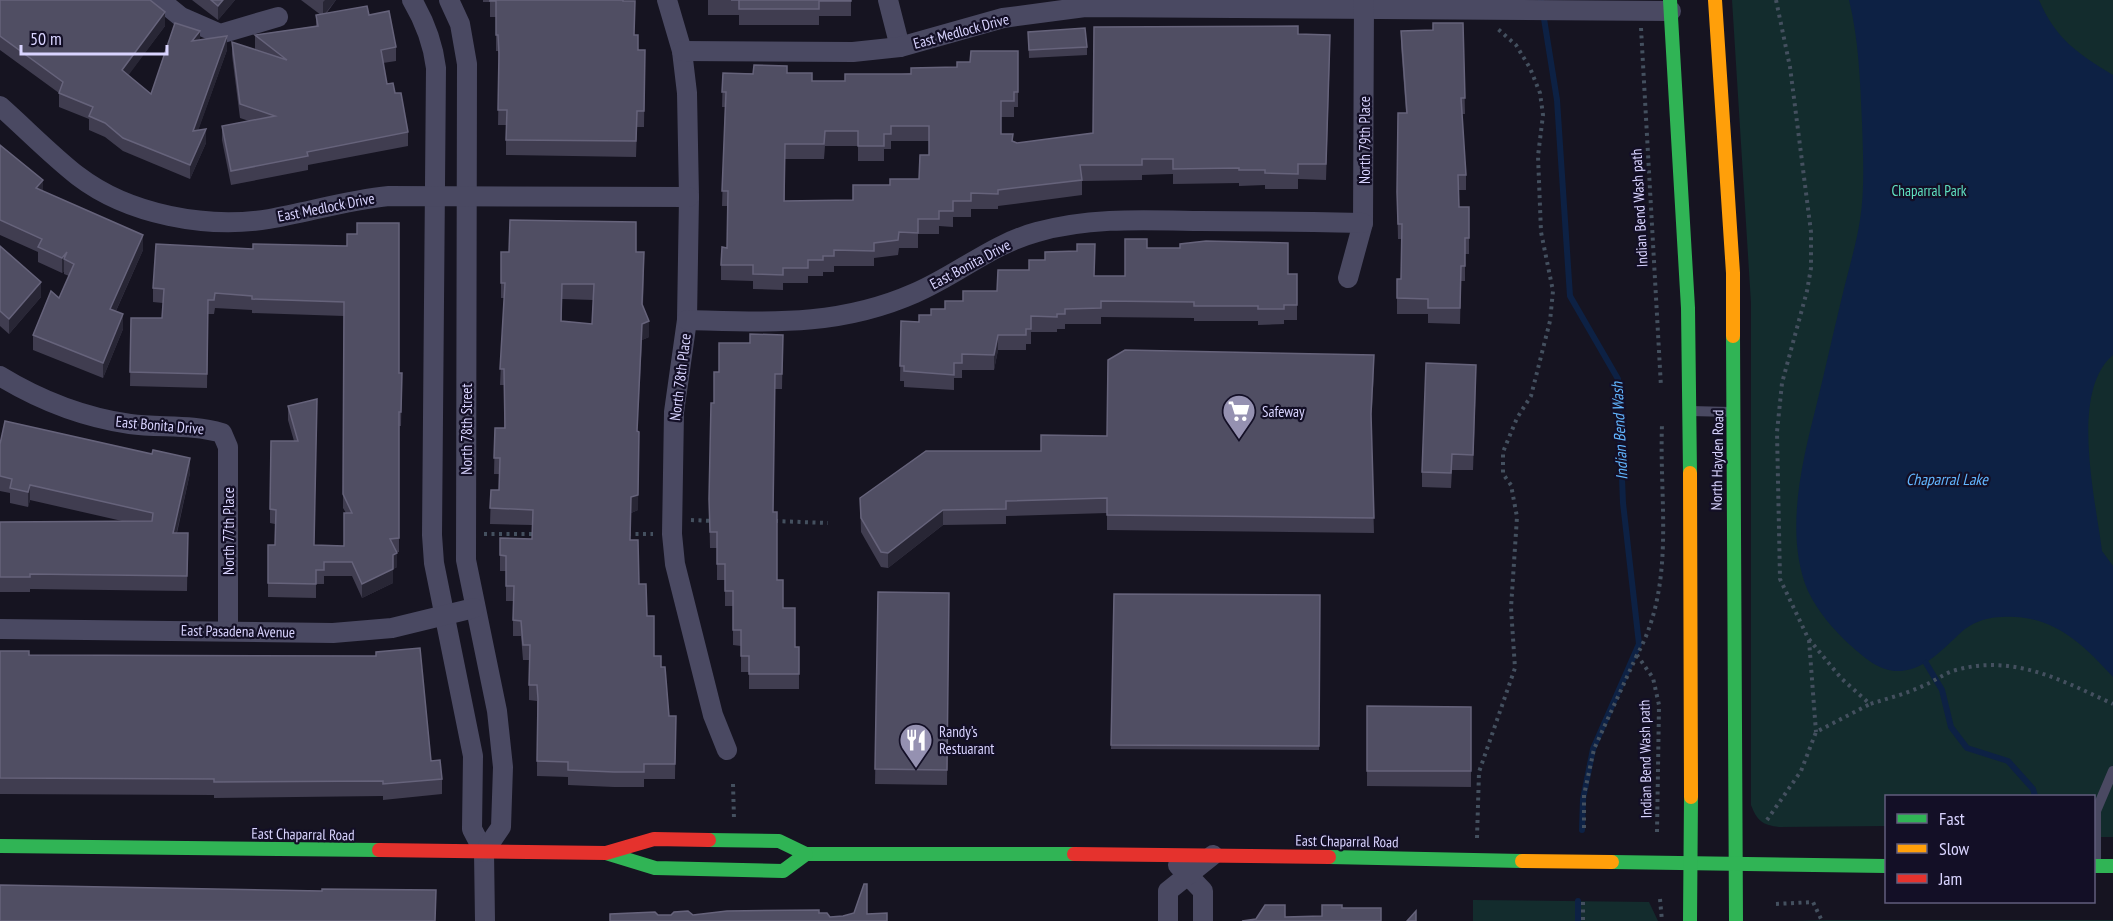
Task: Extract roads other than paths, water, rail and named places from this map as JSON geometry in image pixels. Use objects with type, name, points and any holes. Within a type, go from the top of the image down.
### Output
[{"type":"main road","name":"North Hayden Road","points":[[1715,0],[1733,273],[1735,412],[1732,532],[1736,921]]},
{"type":"main road","name":"North Hayden Road","points":[[1670,6],[1688,308],[1692,629],[1690,921]]},
{"type":"main road","name":"East Chaparral Road","points":[[606,853],[654,839],[778,841],[806,854],[1168,854],[1885,866]]},
{"type":"main road","name":"East Chaparral Road","points":[[0,846],[606,853],[655,868],[783,871],[806,854]]},
{"type":"main road","points":[[2095,866],[2113,866]]},
{"type":"street","points":[[160,0],[181,17],[220,34],[279,17]]},
{"type":"street","points":[[412,0],[423,19],[433,46],[436,68],[432,535],[443,617],[463,697],[473,756],[472,829],[484,852],[485,921]]},
{"type":"street","name":"North 78th Street","points":[[449,0],[459,24],[467,64],[466,560],[474,608],[497,711],[503,766],[501,827],[484,852]]},
{"type":"street","name":"North 78th Place","points":[[667,0],[682,51],[687,93],[689,197],[687,320],[674,412],[672,527],[675,564],[713,716],[727,750]]},
{"type":"street","points":[[888,0],[900,47]]},
{"type":"street","name":"East Medlock Drive","points":[[682,51],[853,52],[900,47],[1003,18],[1047,10],[1085,7],[1364,5],[1492,10],[1670,6]]},
{"type":"street","name":"North 79th Place","points":[[1348,278],[1363,223],[1364,5]]},
{"type":"street","name":"East Medlock Drive","points":[[0,106],[79,177],[116,197],[160,213],[192,221],[231,224],[269,219],[352,199],[389,196],[689,197]]},
{"type":"street","name":"East Bonita Drive","points":[[687,320],[797,321],[846,316],[916,292],[986,252],[1036,232],[1082,223],[1127,220],[1363,223]]},
{"type":"street","name":"East Bonita Drive","points":[[0,376],[27,393],[75,413],[131,424],[202,427],[222,432]]},
{"type":"street","name":"North 77th Place","points":[[222,432],[228,447],[228,631]]},
{"type":"street","name":"East Pasadena Avenue","points":[[0,629],[362,632],[443,617],[474,608]]},
{"type":"street","points":[[1168,854],[1203,891],[1203,921]]},
{"type":"street","points":[[1168,921],[1168,891],[1213,855]]},
{"type":"lane","points":[[1688,411],[1735,412]]},
{"type":"lane","points":[[2095,866],[2096,812],[2113,771]]},
{"type":"water","name":"Chaparral Lake","points":[[1849,0],[2039,0],[2060,35],[2078,52],[2113,75],[2113,355],[2100,372],[2092,394],[2089,448],[2102,551],[2113,566],[2113,677],[2090,653],[2065,633],[2036,620],[2020,617],[1997,617],[1978,622],[1965,629],[1920,666],[1893,671],[1879,667],[1844,639],[1821,613],[1808,591],[1797,546],[1796,523],[1801,475],[1856,239],[1863,196],[1860,76]]},
{"type":"waterway","name":"Indian Bend Wash","points":[[1541,0],[1557,100],[1570,296],[1618,379],[1623,503],[1639,644],[1593,749],[1583,799],[1582,830]]},
{"type":"waterway","points":[[1926,663],[1942,690],[1951,727],[1967,748],[2008,761],[2033,789],[2035,795]]},
{"type":"waterway","name":"Indian Bend Wash","points":[[1578,901],[1578,921]]},
{"type":"place","name":"Safeway","points":[[1239,440]]},
{"type":"place","name":"Randy’s Restuarant","points":[[916,769]]},
{"type":"park label","name":"Chaparral Park","points":[[1929,190]]}]
